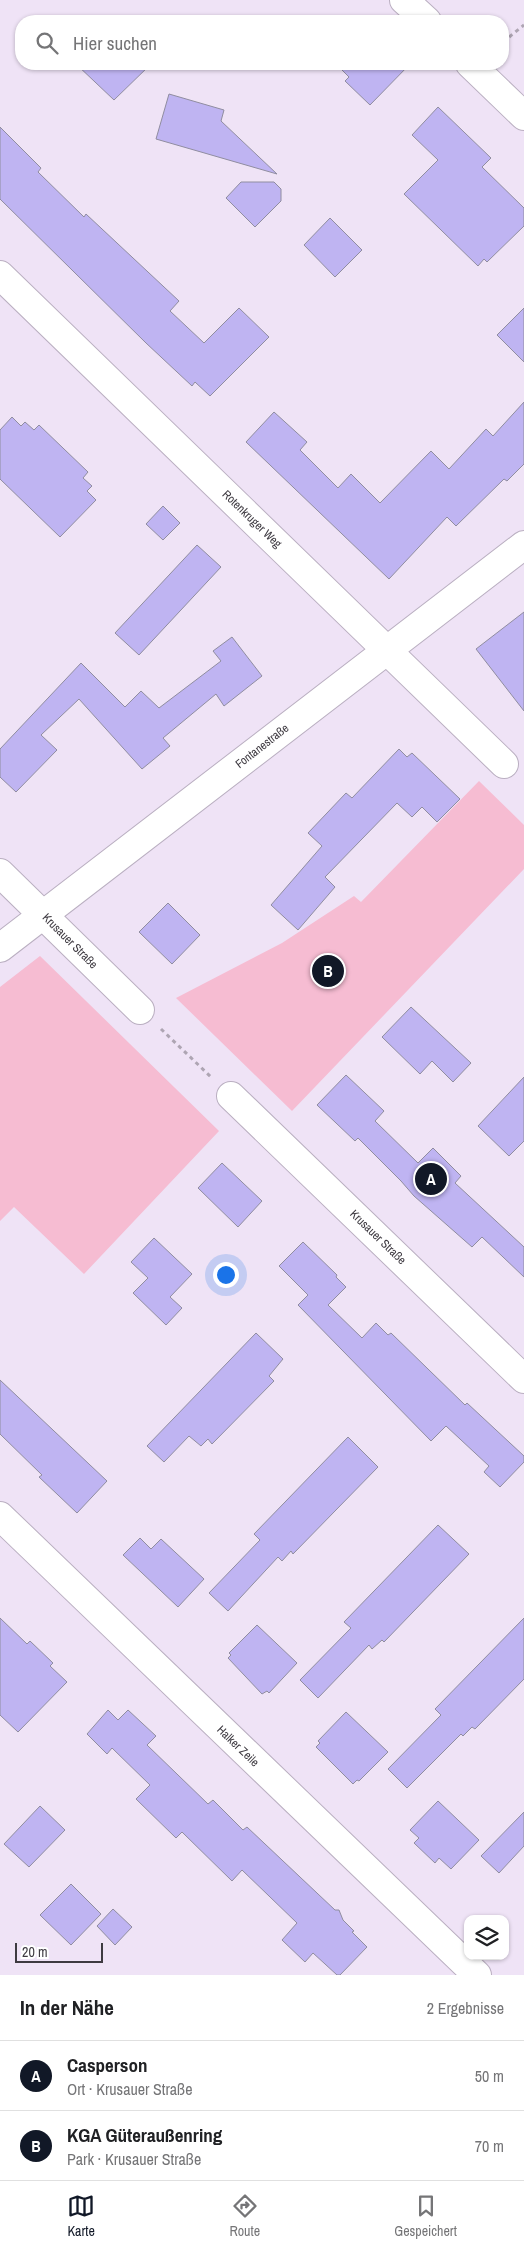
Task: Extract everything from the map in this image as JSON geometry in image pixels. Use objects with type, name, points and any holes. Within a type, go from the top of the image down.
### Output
[{"type":"street","points":[[404,0],[420,15]]},
{"type":"street","points":[[476,70],[524,116]]},
{"type":"street","name":"Rotenkruger Weg","points":[[0,275],[504,764]]},
{"type":"street","name":"Fontanestraße","points":[[0,948],[524,545]]},
{"type":"street","name":"Krusauer Straße","points":[[0,873],[140,1010]]},
{"type":"street","name":"Krusauer Straße","points":[[231,1096],[524,1379]]},
{"type":"street","name":"Halker Zeile","points":[[0,1516],[477,1975]]},
{"type":"path","points":[[509,37],[524,25]]},
{"type":"path","points":[[140,1010],[231,1096]]},
{"type":"shaded area","points":[[479,781],[524,825],[524,869],[292,1111],[176,998],[282,943],[354,896],[361,902]]},
{"type":"shaded area","points":[[40,956],[219,1131],[84,1274],[14,1207],[0,1221],[0,987]]},
{"type":"building","points":[[82,70],[145,70],[114,100]]},
{"type":"building","points":[[342,70],[404,70],[370,105],[345,81],[349,77]]},
{"type":"building","points":[[169,94],[224,110],[221,121],[277,174],[156,139]]},
{"type":"building","points":[[438,107],[491,158],[482,167],[524,208],[524,226],[487,262],[484,259],[478,266],[404,194],[438,160],[412,135]]},
{"type":"building","points":[[0,127],[41,168],[38,172],[84,217],[86,214],[179,301],[170,311],[204,343],[239,308],[269,337],[210,396],[195,382],[192,386],[146,343],[0,199]]},
{"type":"building","points":[[241,182],[274,182],[281,189],[281,201],[255,227],[226,198]]},
{"type":"building","points":[[330,218],[362,250],[335,277],[304,245]]},
{"type":"building","points":[[524,308],[524,362],[497,335]]},
{"type":"building","points":[[524,402],[524,464],[507,481],[504,479],[456,526],[447,517],[389,579],[246,442],[274,412],[307,442],[300,450],[338,488],[351,474],[380,503],[431,451],[449,469],[486,429],[493,436]]},
{"type":"building","points":[[12,417],[21,426],[25,422],[34,430],[39,425],[88,472],[83,478],[92,486],[87,491],[96,500],[60,537],[0,479],[0,430]]},
{"type":"building","points":[[163,506],[180,523],[163,540],[146,524]]},
{"type":"building","points":[[197,545],[221,567],[139,655],[115,633]]},
{"type":"building","points":[[524,612],[524,711],[476,649]]},
{"type":"building","points":[[232,637],[262,676],[224,706],[216,694],[163,738],[170,746],[142,769],[79,699],[41,735],[57,750],[16,792],[0,777],[0,749],[81,663],[125,707],[141,691],[159,708],[221,661],[213,651]]},
{"type":"building","points":[[399,749],[407,757],[412,753],[460,799],[437,822],[422,807],[412,817],[397,803],[325,877],[335,887],[298,930],[271,905],[322,846],[308,833],[346,793],[352,798]]},
{"type":"building","points":[[168,903],[200,935],[172,964],[139,932]]},
{"type":"building","points":[[411,1007],[471,1063],[453,1082],[432,1061],[420,1074],[382,1037]]},
{"type":"building","points":[[346,1075],[384,1111],[375,1121],[418,1163],[433,1148],[461,1176],[455,1183],[524,1247],[524,1277],[482,1237],[472,1247],[414,1196],[358,1138],[355,1141],[317,1105]]},
{"type":"building","points":[[524,1077],[524,1141],[509,1156],[478,1126]]},
{"type":"building","points":[[222,1163],[262,1201],[238,1227],[198,1188]]},
{"type":"building","points":[[154,1238],[192,1274],[170,1297],[182,1308],[166,1325],[133,1293],[148,1278],[131,1262]]},
{"type":"building","points":[[303,1242],[337,1275],[336,1277],[346,1287],[328,1305],[362,1338],[376,1323],[388,1335],[391,1333],[465,1405],[467,1403],[524,1456],[524,1462],[500,1487],[484,1472],[489,1466],[446,1426],[431,1441],[298,1305],[308,1295],[279,1266]]},
{"type":"building","points":[[256,1333],[283,1359],[269,1376],[274,1381],[212,1444],[208,1439],[201,1446],[189,1436],[164,1462],[147,1446]]},
{"type":"building","points":[[0,1380],[107,1481],[77,1513],[39,1477],[42,1475],[0,1434]]},
{"type":"building","points":[[348,1437],[378,1467],[293,1554],[291,1551],[282,1561],[278,1557],[228,1611],[209,1593],[260,1540],[254,1534]]},
{"type":"building","points":[[438,1525],[469,1554],[384,1642],[382,1640],[372,1649],[369,1645],[318,1698],[300,1680],[351,1628],[344,1622]]},
{"type":"building","points":[[140,1538],[151,1549],[161,1539],[204,1579],[178,1607],[123,1555]]},
{"type":"building","points":[[0,1618],[27,1644],[30,1641],[53,1663],[50,1666],[67,1682],[18,1732],[0,1715]]},
{"type":"building","points":[[524,1618],[524,1679],[475,1729],[472,1727],[463,1736],[461,1734],[407,1788],[388,1769],[441,1715],[435,1709]]},
{"type":"building","points":[[257,1625],[297,1663],[269,1693],[267,1691],[262,1694],[228,1658],[231,1655],[229,1653]]},
{"type":"building","points":[[108,1710],[118,1720],[128,1710],[156,1736],[147,1745],[208,1804],[213,1800],[243,1830],[247,1827],[335,1910],[339,1910],[343,1920],[354,1931],[352,1932],[367,1947],[340,1975],[337,1975],[313,1953],[305,1962],[282,1940],[297,1923],[242,1870],[232,1881],[182,1832],[176,1838],[136,1799],[150,1785],[112,1748],[107,1754],[87,1734]]},
{"type":"building","points":[[346,1712],[388,1752],[359,1781],[357,1780],[353,1784],[316,1747],[320,1743],[318,1741]]},
{"type":"building","points":[[438,1801],[479,1840],[451,1869],[439,1858],[435,1863],[414,1843],[419,1838],[410,1830]]},
{"type":"building","points":[[40,1806],[65,1830],[29,1867],[4,1844]]},
{"type":"building","points":[[524,1812],[524,1846],[499,1873],[481,1856]]},
{"type":"building","points":[[71,1884],[101,1914],[71,1945],[40,1915]]},
{"type":"building","points":[[113,1909],[132,1927],[115,1945],[97,1926]]},
{"type":"place","name":"KGA Güteraußenring","points":[[328,971]]},
{"type":"place","name":"Casperson","points":[[431,1179]]}]
